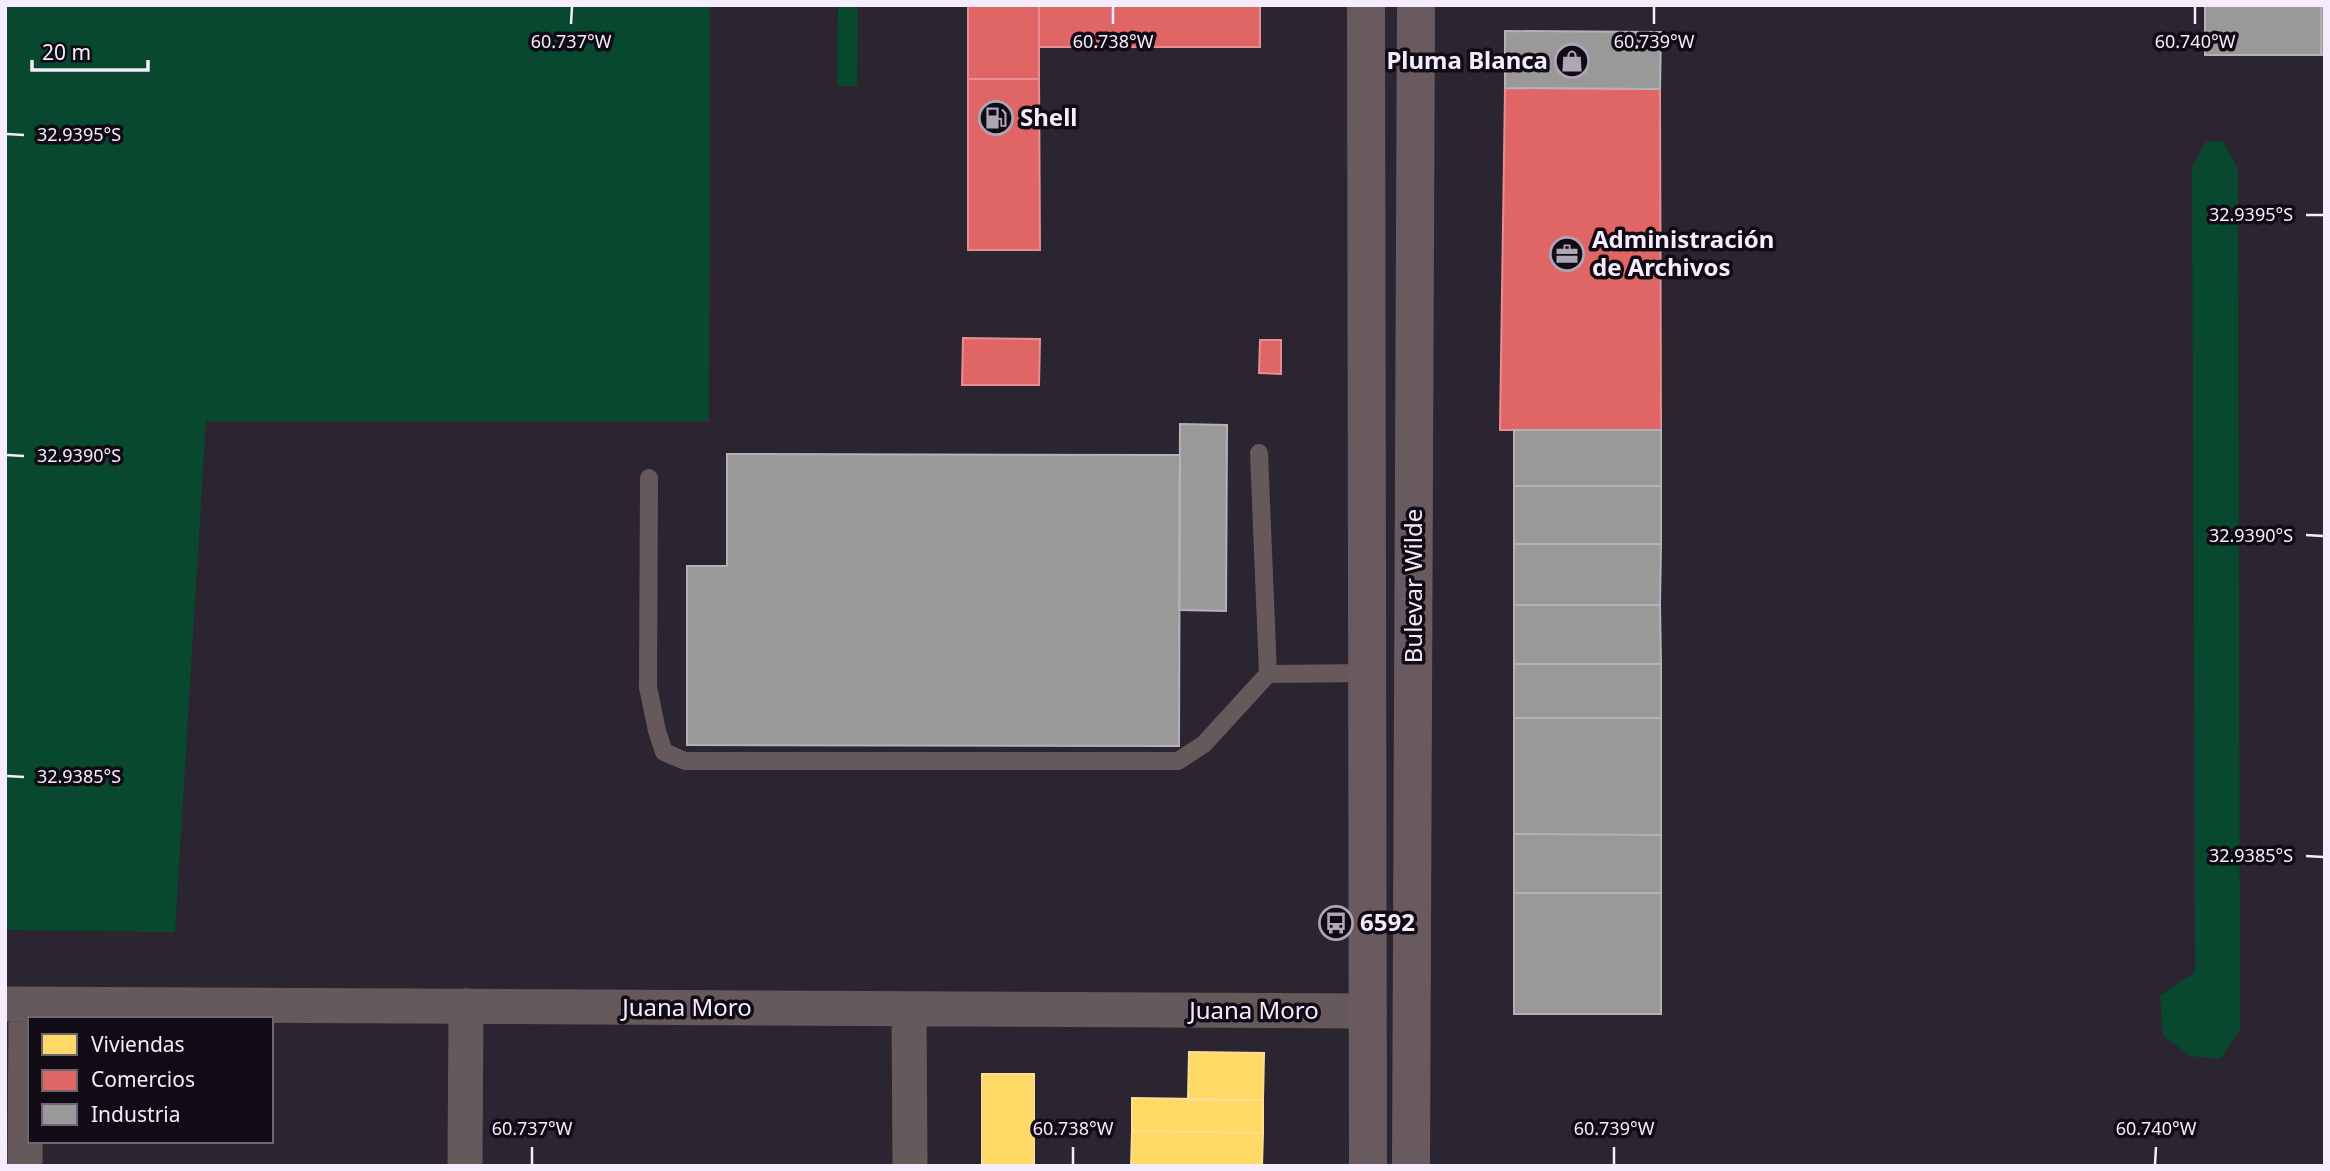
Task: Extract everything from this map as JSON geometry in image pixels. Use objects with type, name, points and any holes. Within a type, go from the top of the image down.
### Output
[{"type":"main road","name":"Bulevar Wilde","points":[[1366,5],[1368,1166]]},
{"type":"main road","name":"Bulevar Wilde","points":[[1411,1166],[1416,5]]},
{"type":"street","name":"Juana Moro","points":[[15,1004],[1369,1011]]},
{"type":"street","points":[[15,1004],[25,1166]]},
{"type":"street","points":[[465,1166],[466,1006]]},
{"type":"street","points":[[909,1009],[910,1166]]},
{"type":"lane","points":[[649,478],[648,687],[664,752],[685,761],[1178,761],[1204,744],[1268,674],[1259,453]]},
{"type":"lane","points":[[1268,674],[1367,673]]},
{"type":"green space","points":[[5,5],[710,5],[709,421],[206,421],[175,932],[5,930]]},
{"type":"green space","points":[[838,5],[858,5],[857,86],[837,86]]},
{"type":"green space","points":[[2223,141],[2238,169],[2240,1030],[2220,1059],[2190,1056],[2163,1036],[2160,995],[2195,972],[2192,166],[2206,142]]},
{"type":"building: Viviendas","points":[[1189,1052],[1264,1053],[1263,1100],[1188,1100]]},
{"type":"building: Viviendas","points":[[982,1074],[1034,1074],[1034,1166],[982,1166]]},
{"type":"building: Viviendas","points":[[1132,1098],[1263,1100],[1263,1133],[1132,1131]]},
{"type":"building: Viviendas","points":[[1132,1131],[1263,1133],[1262,1166],[1131,1166]]},
{"type":"building: Comercios","points":[[968,5],[1039,5],[1039,79],[968,79]]},
{"type":"building: Comercios","points":[[1039,5],[1260,5],[1260,47],[1039,47]]},
{"type":"building: Comercios","points":[[968,79],[1039,79],[1040,250],[968,250]]},
{"type":"building: Comercios","points":[[1505,88],[1660,89],[1661,430],[1500,430]]},
{"type":"building: Comercios","points":[[963,338],[1040,339],[1039,385],[962,385]]},
{"type":"building: Comercios","points":[[1260,340],[1281,340],[1281,374],[1259,373]]},
{"type":"building: Industria","points":[[2205,5],[2321,5],[2321,55],[2205,55]]},
{"type":"building: Industria","points":[[2321,5],[2325,5],[2325,55],[2321,55]]},
{"type":"building: Industria","points":[[1505,31],[1661,32],[1660,89],[1505,88]]},
{"type":"building: Industria","points":[[1180,424],[1227,425],[1226,611],[1179,610]]},
{"type":"building: Industria","points":[[1514,430],[1661,430],[1661,486],[1514,486]]},
{"type":"building: Industria","points":[[727,454],[1180,455],[1179,746],[687,745],[687,566],[727,566]]},
{"type":"building: Industria","points":[[1514,486],[1661,486],[1661,544],[1514,544]]},
{"type":"building: Industria","points":[[1514,544],[1661,544],[1660,605],[1514,605]]},
{"type":"building: Industria","points":[[1514,605],[1660,605],[1661,664],[1514,664]]},
{"type":"building: Industria","points":[[1514,664],[1661,664],[1661,718],[1514,718]]},
{"type":"building: Industria","points":[[1514,718],[1661,718],[1661,835],[1514,834]]},
{"type":"building: Industria","points":[[1514,834],[1661,835],[1661,893],[1514,893]]},
{"type":"building: Industria","points":[[1514,893],[1661,893],[1661,1014],[1514,1014]]},
{"type":"place","name":"Pluma Blanca","points":[[1572,61]]},
{"type":"place","name":"Shell","points":[[996,118]]},
{"type":"place","name":"Administración de Archivos","points":[[1567,254]]},
{"type":"place","name":"6592","points":[[1336,923]]}]
